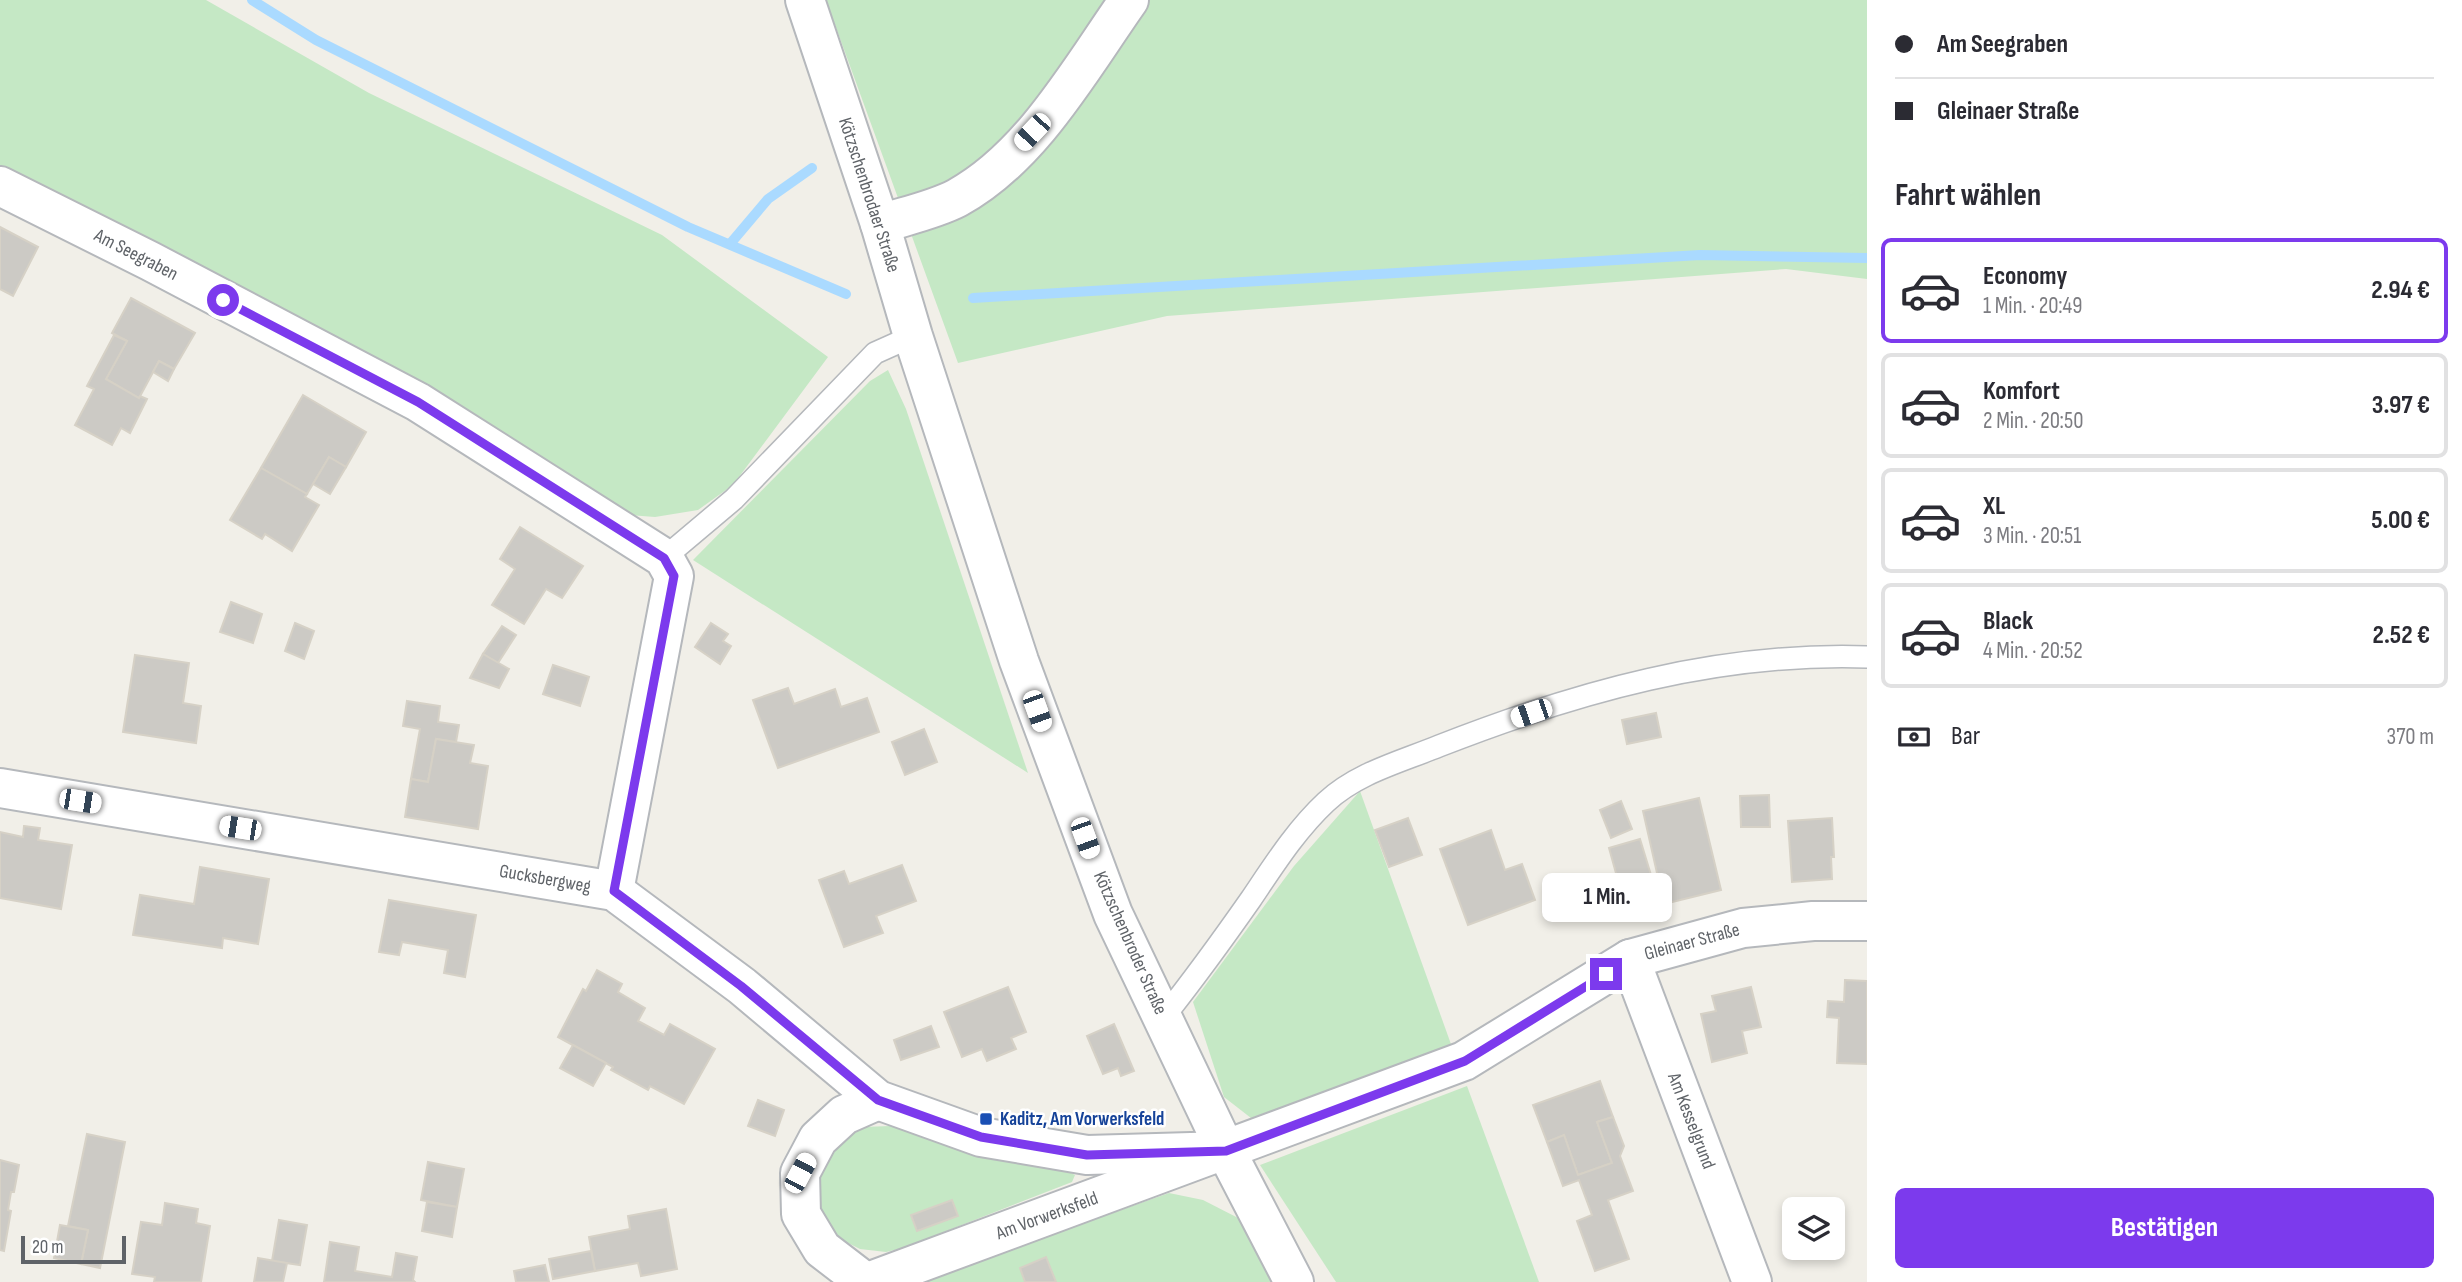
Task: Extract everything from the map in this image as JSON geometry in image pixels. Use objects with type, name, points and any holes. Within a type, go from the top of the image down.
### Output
[{"type":"street","name":"Kötzschenbrodaer Straße","points":[[805,0],[880,224],[932,391]]},
{"type":"street","points":[[880,224],[955,198],[997,171],[1050,113],[1129,0]]},
{"type":"street","name":"Am Seegraben","points":[[0,186],[162,267],[418,402],[664,558]]},
{"type":"street","name":"Kötzschenbroder Straße","points":[[932,391],[1018,661],[1113,914],[1226,1151],[1294,1282]]},
{"type":"street","points":[[614,891],[674,576],[664,558]]},
{"type":"street","name":"Gucksbergweg","points":[[0,788],[614,891],[741,986],[878,1100],[981,1137],[1087,1155],[1226,1151]]},
{"type":"street","name":"Gleinaer Straße","points":[[1226,1151],[1465,1061],[1630,959],[1743,928],[1813,921],[1867,921]]},
{"type":"street","name":"Am Kesselgrund","points":[[1630,959],[1752,1282]]},
{"type":"street","name":"Am Vorwerksfeld","points":[[878,1100],[844,1115],[818,1139],[800,1173],[801,1214],[822,1249],[866,1282],[1226,1151]]},
{"type":"lane","points":[[664,558],[734,499],[875,353],[913,336]]},
{"type":"lane","points":[[1163,1018],[1293,838],[1325,803],[1363,776],[1579,697],[1646,678],[1705,667],[1791,658],[1867,657]]},
{"type":"green space","points":[[0,0],[206,0],[369,93],[662,235],[828,357],[733,485],[698,510],[655,517],[616,514],[135,232],[0,165]]},
{"type":"green space","points":[[826,0],[1867,0],[1867,279],[1786,269],[1167,316],[958,363]]},
{"type":"green space","points":[[888,370],[906,409],[1028,773],[693,560],[870,381]]},
{"type":"green space","points":[[1360,791],[1452,1047],[1251,1118],[1224,1097],[1193,1002],[1294,866]]},
{"type":"green space","points":[[1467,1086],[1539,1282],[1336,1282],[1260,1165]]},
{"type":"green space","points":[[890,1126],[1075,1175],[1072,1182],[903,1248],[886,1252],[860,1249],[836,1237],[823,1218],[816,1196],[817,1174],[843,1137],[863,1127]]},
{"type":"green space","points":[[1169,1193],[1203,1200],[1244,1221],[1279,1282],[918,1282]]},
{"type":"building","points":[[0,227],[38,247],[13,296],[0,289]]},
{"type":"building","points":[[131,298],[195,333],[174,369],[159,361],[139,398],[106,379],[127,341],[112,333]]},
{"type":"building","points":[[114,335],[127,341],[106,379],[139,398],[140,396],[147,399],[130,433],[121,428],[112,445],[75,425],[94,389],[87,386]]},
{"type":"building","points":[[159,361],[174,369],[168,381],[153,372]]},
{"type":"building","points":[[303,395],[366,432],[346,467],[329,457],[307,494],[261,468]]},
{"type":"building","points":[[329,457],[346,467],[330,494],[313,484]]},
{"type":"building","points":[[261,468],[307,494],[305,497],[319,505],[292,551],[265,534],[262,539],[230,520]]},
{"type":"building","points":[[520,527],[583,566],[562,598],[546,589],[524,624],[492,605],[515,569],[500,559]]},
{"type":"building","points":[[231,602],[262,614],[253,643],[220,632]]},
{"type":"building","points":[[295,623],[314,631],[304,659],[285,651]]},
{"type":"building","points":[[711,623],[728,634],[723,641],[731,646],[720,664],[695,647]]},
{"type":"building","points":[[502,626],[516,635],[498,663],[483,654]]},
{"type":"building","points":[[483,654],[509,669],[499,688],[470,678]]},
{"type":"building","points":[[135,655],[189,663],[183,703],[201,706],[196,743],[123,732]]},
{"type":"building","points":[[553,665],[589,677],[580,706],[543,694]]},
{"type":"building","points":[[788,688],[794,704],[835,689],[841,707],[867,698],[879,732],[778,768],[753,700]]},
{"type":"building","points":[[407,701],[440,706],[438,722],[459,725],[456,742],[436,739],[428,782],[411,779],[420,729],[403,726]]},
{"type":"building","points":[[1656,713],[1661,737],[1627,744],[1622,720]]},
{"type":"building","points":[[924,729],[937,762],[905,775],[892,742]]},
{"type":"building","points":[[436,739],[474,745],[470,763],[488,766],[478,829],[405,817],[411,779],[428,782]]},
{"type":"building","points":[[1769,795],[1770,827],[1741,827],[1740,796]]},
{"type":"building","points":[[1699,798],[1721,890],[1664,904],[1643,811]]},
{"type":"building","points":[[1621,801],[1632,829],[1611,838],[1600,810]]},
{"type":"building","points":[[1408,818],[1422,855],[1389,867],[1375,830]]},
{"type":"building","points":[[1832,818],[1832,879],[1792,882],[1788,821]]},
{"type":"building","points":[[24,826],[40,828],[38,840],[72,845],[61,909],[0,898],[0,832],[23,837]]},
{"type":"building","points":[[1491,830],[1505,870],[1522,864],[1535,900],[1468,925],[1440,849]]},
{"type":"building","points":[[1640,839],[1651,875],[1619,884],[1609,848]]},
{"type":"building","points":[[902,865],[916,901],[876,916],[883,933],[844,947],[819,880],[844,871],[849,884]]},
{"type":"building","points":[[200,867],[269,879],[258,944],[223,938],[222,948],[133,935],[140,895],[194,904]]},
{"type":"building","points":[[389,900],[476,915],[465,977],[444,973],[448,950],[402,942],[399,955],[379,952]]},
{"type":"building","points":[[597,970],[622,984],[618,992],[645,1008],[638,1021],[664,1035],[670,1024],[715,1049],[684,1104],[650,1086],[648,1090],[558,1037],[583,989],[586,991]]},
{"type":"building","points":[[1845,980],[1867,981],[1867,1064],[1837,1063],[1839,1018],[1827,1017],[1828,1001],[1844,1002]]},
{"type":"building","points":[[1008,987],[1026,1032],[1011,1038],[1016,1049],[987,1061],[982,1049],[962,1057],[944,1012]]},
{"type":"building","points":[[1751,987],[1761,1027],[1742,1031],[1747,1053],[1712,1062],[1701,1014],[1716,1011],[1712,996]]},
{"type":"building","points":[[1114,1024],[1134,1071],[1121,1076],[1118,1068],[1103,1074],[1087,1036]]},
{"type":"building","points":[[931,1026],[939,1047],[901,1060],[894,1040]]},
{"type":"building","points":[[573,1045],[606,1063],[593,1086],[560,1068]]},
{"type":"building","points":[[1600,1081],[1613,1117],[1597,1122],[1612,1163],[1578,1175],[1564,1135],[1547,1142],[1533,1105]]},
{"type":"building","points":[[758,1100],[784,1110],[775,1136],[748,1126]]},
{"type":"building","points":[[1613,1117],[1624,1146],[1620,1156],[1633,1191],[1608,1200],[1629,1259],[1595,1271],[1577,1221],[1592,1215],[1579,1180],[1563,1186],[1547,1142],[1564,1135],[1578,1175],[1612,1163],[1597,1122]]},
{"type":"building","points":[[87,1134],[125,1142],[100,1268],[81,1264],[88,1230],[68,1226]]},
{"type":"building","points":[[0,1160],[19,1165],[14,1192],[11,1192],[8,1210],[11,1211],[4,1251],[0,1250]]},
{"type":"building","points":[[428,1162],[464,1169],[457,1207],[421,1200]]},
{"type":"building","points":[[952,1200],[958,1216],[917,1231],[911,1215]]},
{"type":"building","points":[[427,1202],[457,1207],[452,1237],[422,1231]]},
{"type":"building","points":[[165,1203],[198,1209],[196,1223],[210,1226],[201,1282],[154,1282],[155,1277],[132,1274],[141,1222],[162,1225]]},
{"type":"building","points":[[666,1209],[677,1269],[641,1276],[638,1263],[595,1271],[589,1237],[630,1229],[628,1216]]},
{"type":"building","points":[[279,1220],[307,1225],[300,1265],[272,1261]]},
{"type":"building","points":[[60,1225],[88,1230],[81,1264],[54,1258]]},
{"type":"building","points":[[330,1242],[359,1247],[355,1271],[392,1277],[396,1253],[417,1257],[413,1280],[415,1282],[324,1282]]},
{"type":"building","points":[[591,1251],[595,1271],[553,1279],[549,1259]]},
{"type":"building","points":[[1046,1257],[1056,1282],[1025,1282],[1020,1268]]},
{"type":"building","points":[[258,1258],[287,1263],[283,1282],[254,1282]]},
{"type":"building","points":[[545,1265],[549,1282],[516,1282],[514,1271]]},
{"type":"waterway","points":[[252,0],[316,40],[688,227],[846,294]]},
{"type":"waterway","points":[[730,244],[768,199],[812,168]]},
{"type":"waterway","points":[[973,298],[1700,255],[1867,258]]},
{"type":"place","name":"Kaditz, Am Vorwerksfeld","points":[[986,1119]]},
{"type":"route","points":[[223,300],[418,402],[664,558],[674,576],[614,891],[741,986],[878,1100],[981,1137],[1087,1155],[1226,1151],[1465,1061],[1606,974]]}]
